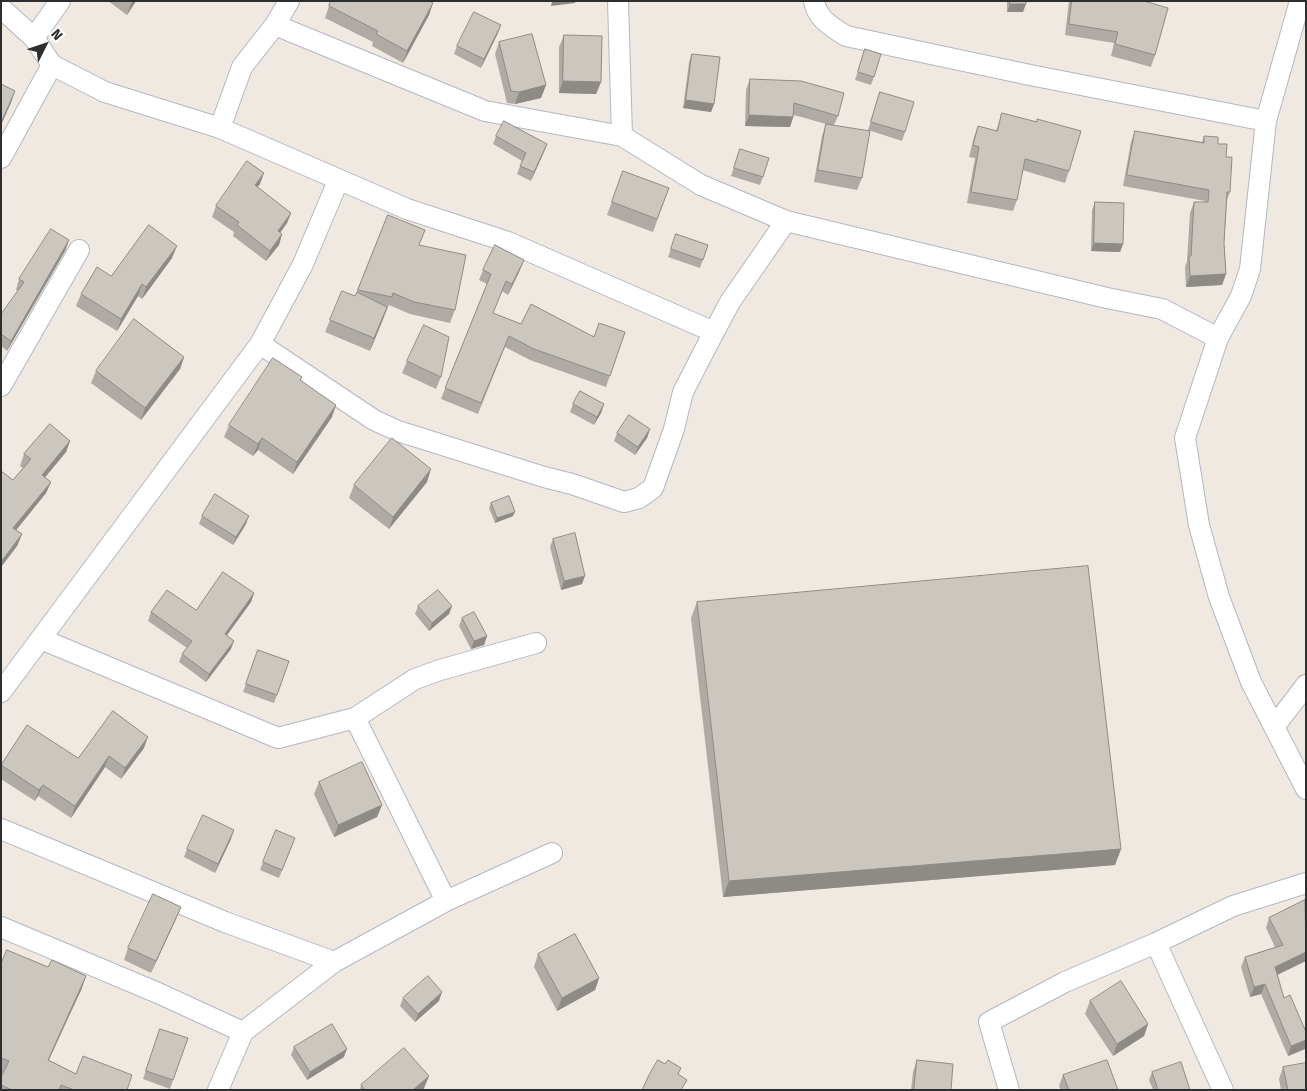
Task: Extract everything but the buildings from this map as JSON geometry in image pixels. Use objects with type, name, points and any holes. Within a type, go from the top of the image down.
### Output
[{"type":"street","points":[[34,38],[60,1]]},
{"type":"street","points":[[220,128],[242,67],[275,25],[289,1]]},
{"type":"street","points":[[618,1],[622,136]]},
{"type":"street","points":[[814,1],[826,24],[846,36],[1030,75],[1266,121]]},
{"type":"street","points":[[1300,1],[1266,121],[1250,268],[1241,296],[1218,338],[1185,438],[1199,525],[1219,597],[1251,682],[1306,788]]},
{"type":"street","points":[[1,8],[34,38],[52,65],[105,92],[220,128],[406,210],[508,242],[714,332]]},
{"type":"street","points":[[275,25],[485,111],[622,136],[701,186],[786,221],[1107,298],[1162,309],[1218,338]]},
{"type":"street","points":[[1,158],[52,65]]},
{"type":"street","points":[[1,692],[260,344],[303,264],[338,180]]},
{"type":"street","points":[[260,344],[374,420],[398,431],[572,484],[624,502],[638,498],[653,488],[674,430],[684,392],[730,302],[786,221]]},
{"type":"street","points":[[1,386],[79,250]]},
{"type":"street","points":[[41,639],[278,738],[355,718],[415,679],[536,643]]},
{"type":"street","points":[[1274,728],[1306,685]]},
{"type":"street","points":[[355,718],[446,900]]},
{"type":"street","points":[[1,829],[225,922],[334,962]]},
{"type":"street","points":[[218,1090],[243,1032],[334,962],[446,900],[552,853]]},
{"type":"street","points":[[1009,1090],[989,1022],[1065,982],[1156,943],[1233,906],[1306,883]]},
{"type":"street","points":[[1,927],[158,993],[243,1032]]},
{"type":"street","points":[[1156,943],[1223,1090]]}]
